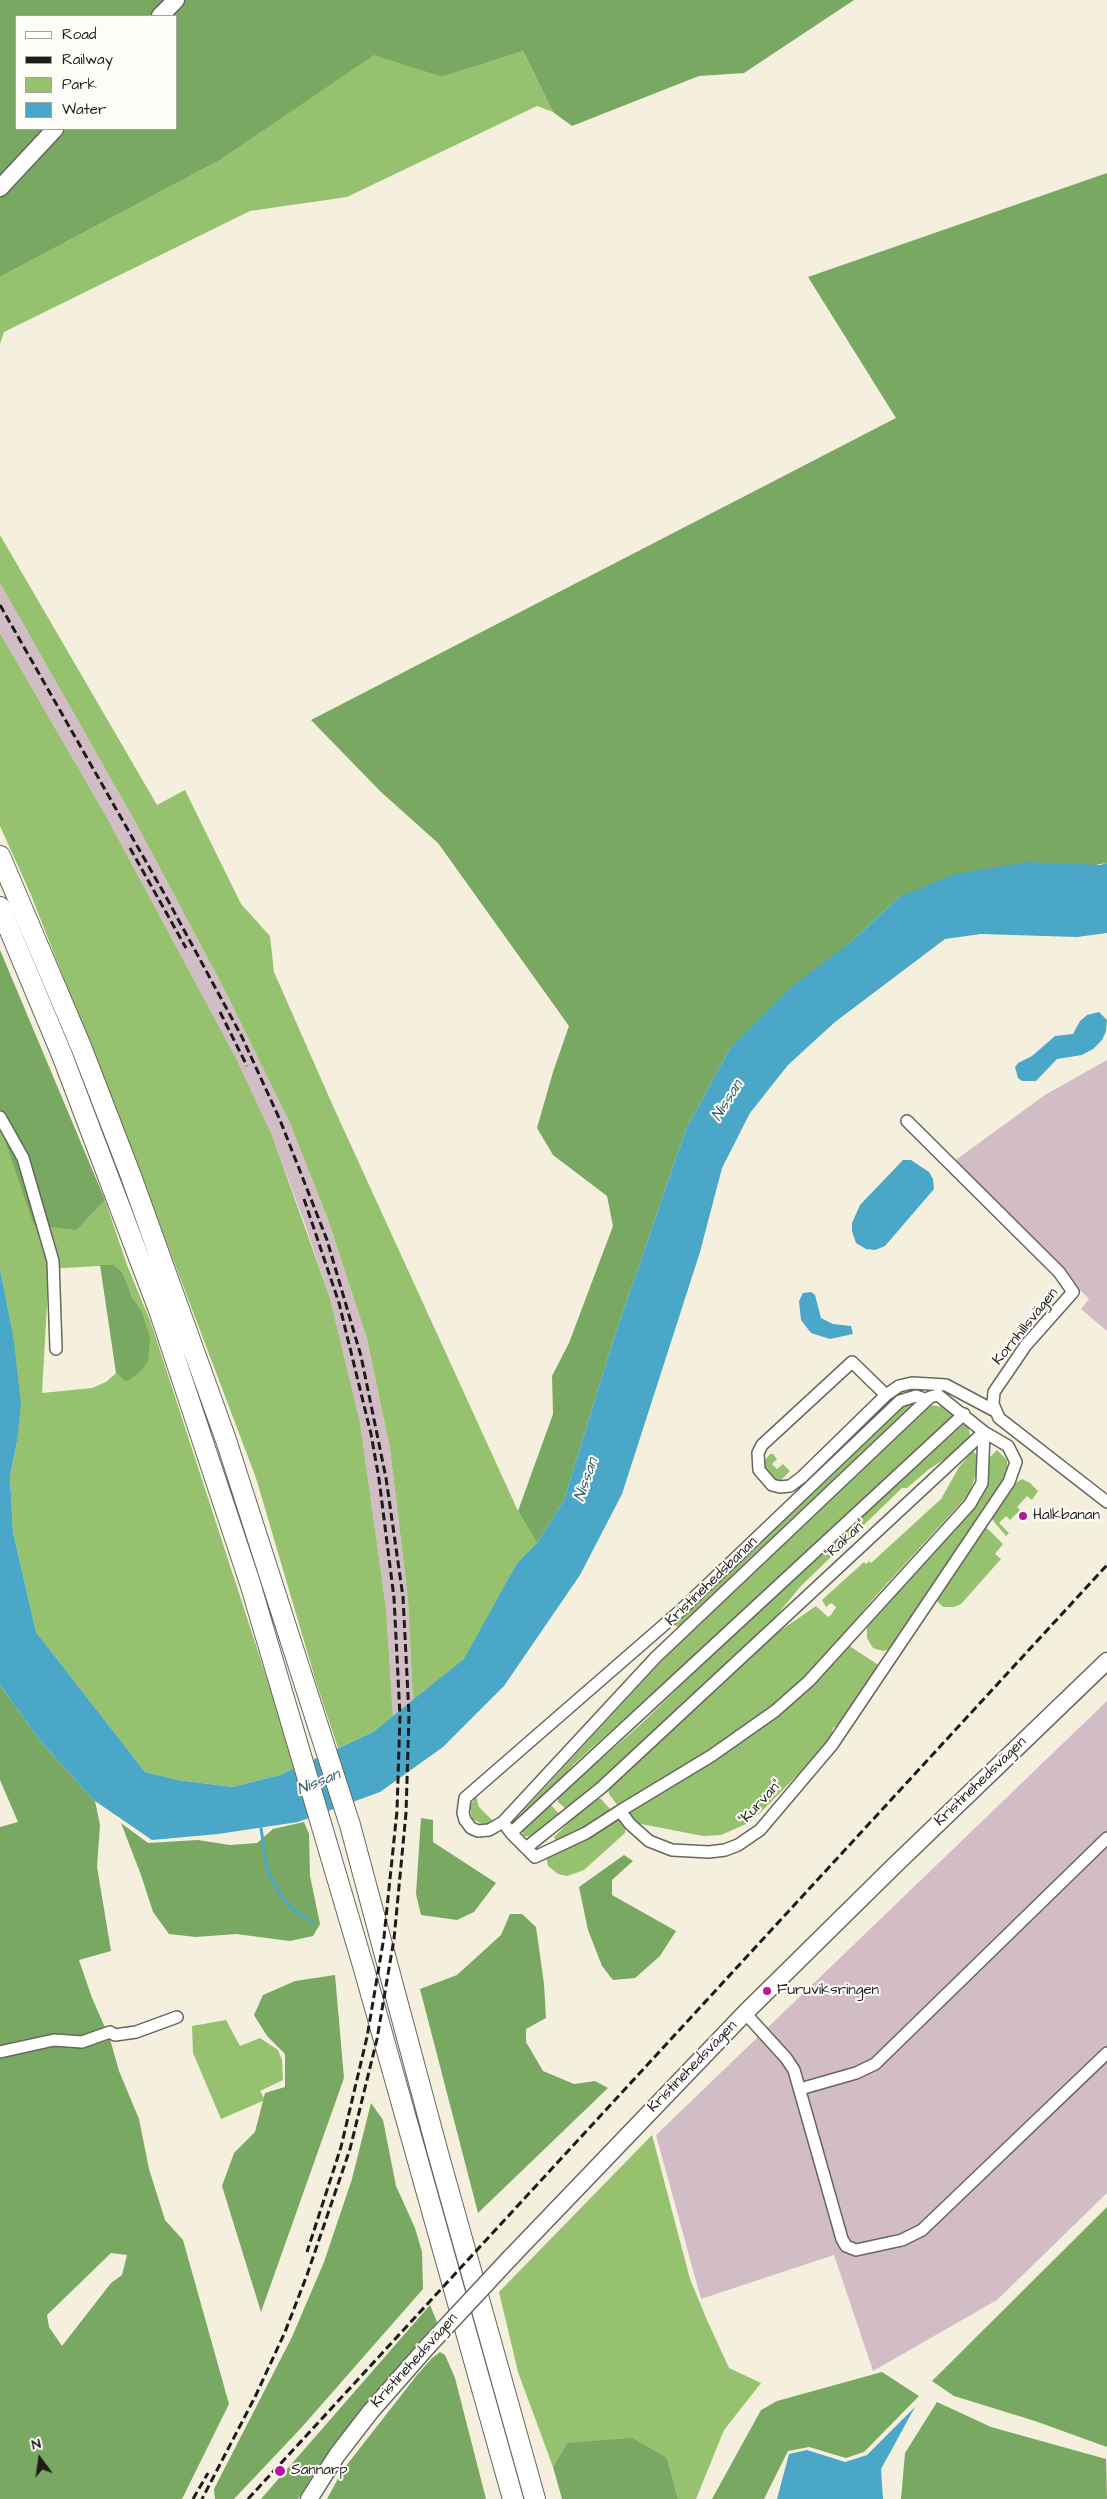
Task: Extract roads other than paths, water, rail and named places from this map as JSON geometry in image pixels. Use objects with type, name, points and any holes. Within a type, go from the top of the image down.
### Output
[{"type":"highway","points":[[0,856],[82,1049],[179,1305],[229,1449],[350,1825],[438,2153],[535,2499]]},
{"type":"highway","points":[[0,907],[62,1055],[160,1313],[244,1565],[323,1832],[513,2499]]},
{"type":"street","points":[[161,15],[176,0]]},
{"type":"street","points":[[0,188],[54,130]]},
{"type":"street","points":[[0,1118],[23,1158],[54,1261],[56,1349]]},
{"type":"street","name":"Kornhillsvägen","points":[[907,1121],[1059,1272],[1074,1292],[1026,1346],[994,1392],[995,1411]]},
{"type":"street","points":[[886,1396],[852,1362],[762,1445],[758,1452],[760,1470],[772,1485],[780,1487],[790,1486],[899,1386],[912,1382],[940,1384],[954,1389],[995,1411],[999,1418],[1107,1502]]},
{"type":"street","name":"Kristinehedsbanan","points":[[503,1822],[656,1657],[930,1398],[940,1384]]},
{"type":"street","points":[[938,1395],[964,1414],[984,1432],[982,1483],[970,1504],[809,1681],[747,1732],[586,1833],[535,1857],[511,1833],[503,1822],[489,1830],[478,1831],[471,1828],[465,1820],[465,1798],[680,1611],[900,1401],[916,1396],[930,1398],[938,1395]]},
{"type":"street","points":[[511,1833],[964,1414]]},
{"type":"street","name":"\"Rakan\"","points":[[526,1848],[601,1788],[984,1432]]},
{"type":"street","name":"\"Kurvan\"","points":[[620,1811],[630,1824],[649,1841],[672,1850],[709,1852],[738,1845],[760,1830],[832,1745],[1014,1472],[1016,1462],[1008,1446],[984,1432]]},
{"type":"street","name":"Kristinehedsvägen","points":[[309,2499],[337,2455],[371,2411],[428,2346],[511,2257],[745,2013],[893,1866],[1107,1661]]},
{"type":"street","points":[[800,2089],[856,2073],[875,2064],[1107,1838]]},
{"type":"street","points":[[745,2013],[790,2063],[800,2089],[842,2239],[849,2248],[862,2250],[907,2238],[922,2230],[1107,2053]]},
{"type":"street","points":[[0,2052],[54,2040],[82,2042],[110,2032],[116,2035],[136,2032],[177,2017]]},
{"type":"water","name":"Nissan","points":[[1027,862],[1100,865],[1107,863],[1107,933],[1077,937],[981,934],[945,939],[835,1022],[788,1065],[750,1113],[722,1168],[700,1252],[622,1494],[580,1575],[504,1686],[443,1747],[380,1792],[298,1822],[218,1834],[152,1840],[95,1801],[41,1742],[0,1685],[0,1269],[13,1334],[21,1404],[17,1441],[10,1477],[13,1532],[36,1632],[145,1772],[178,1780],[232,1787],[280,1775],[373,1732],[464,1659],[517,1563],[537,1543],[564,1500],[613,1341],[686,1129],[730,1048],[791,987],[852,941],[899,897],[955,874]]},
{"type":"water","points":[[1099,1012],[1107,1020],[1106,1031],[1102,1040],[1093,1049],[1082,1055],[1057,1059],[1036,1081],[1022,1081],[1018,1078],[1015,1067],[1018,1063],[1032,1056],[1055,1036],[1073,1034],[1080,1021],[1087,1015]]},
{"type":"water","points":[[903,1160],[911,1160],[929,1172],[933,1179],[934,1189],[885,1246],[875,1250],[866,1249],[856,1243],[852,1231],[852,1223],[860,1205]]},
{"type":"water","points":[[811,1292],[815,1295],[821,1318],[833,1324],[851,1326],[853,1334],[830,1339],[811,1333],[801,1320],[799,1301],[803,1293]]},
{"type":"water","points":[[915,2407],[881,2469],[883,2499],[777,2499],[789,2454],[807,2450],[845,2462],[867,2455]]},
{"type":"waterway","points":[[261,1828],[267,1869],[279,1893],[294,1910],[313,1923]]},
{"type":"railway","points":[[0,605],[165,895],[242,1037],[280,1120],[327,1240],[361,1356],[386,1478],[403,1597],[409,1715],[406,1813],[394,1939],[377,2039],[350,2149],[307,2275],[285,2332],[255,2397],[202,2499]]},
{"type":"railway","points":[[130,848],[186,948]]},
{"type":"railway","points":[[220,1012],[247,1066]]},
{"type":"railway","points":[[304,1199],[339,1303],[371,1434],[379,1479],[394,1598],[400,1716],[397,1811],[384,1937],[367,2037],[341,2147],[307,2252]]},
{"type":"railway","points":[[248,2499],[1107,1565]]},
{"type":"railway","points":[[193,2499],[208,2473]]},
{"type":"place","name":"Halkbanan","points":[[1023,1516]]},
{"type":"place","name":"Furuviksringen","points":[[767,1991]]},
{"type":"place","name":"Sannarp","points":[[280,2471]]}]
